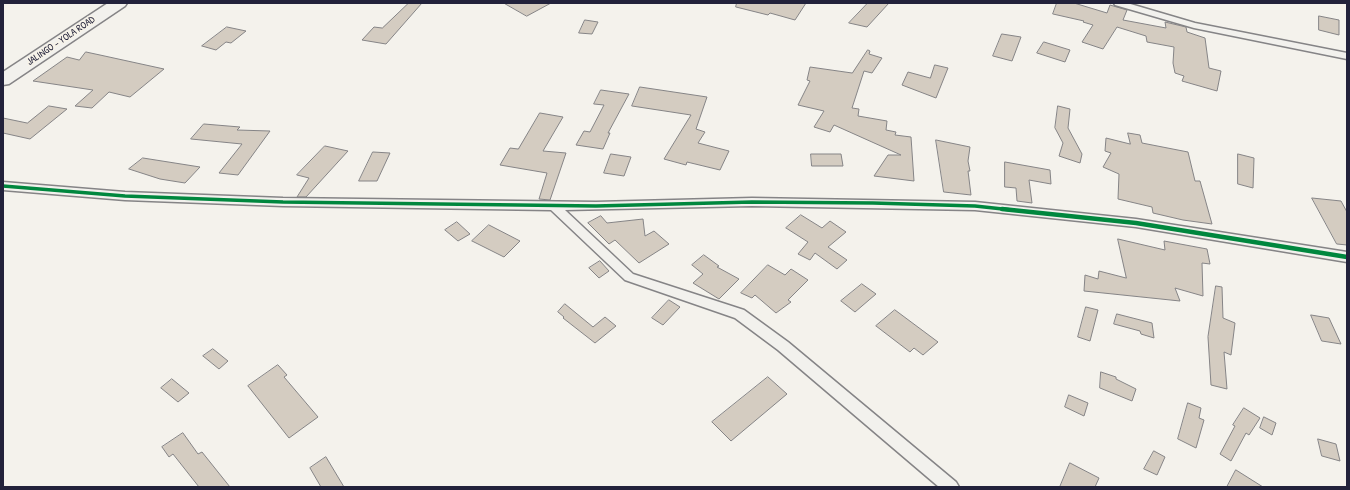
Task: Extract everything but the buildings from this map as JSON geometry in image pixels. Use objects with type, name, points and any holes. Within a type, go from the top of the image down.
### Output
[{"type":"highway","points":[[3,64],[98,3]]},
{"type":"highway","name":"JALINGO - YOLA ROAD","points":[[3,80],[119,3]]},
{"type":"street","points":[[1118,3],[1194,25],[1347,56]]},
{"type":"street","points":[[3,186],[125,196],[283,202],[596,206],[775,202],[975,206],[1136,223],[1347,257]]},
{"type":"street","points":[[553,205],[602,253],[630,277],[655,287],[739,314],[783,346],[951,487]]},
{"type":"cycle path","points":[[3,186],[125,196],[283,202],[596,206],[752,202],[975,206],[1136,223],[1347,257]]}]
